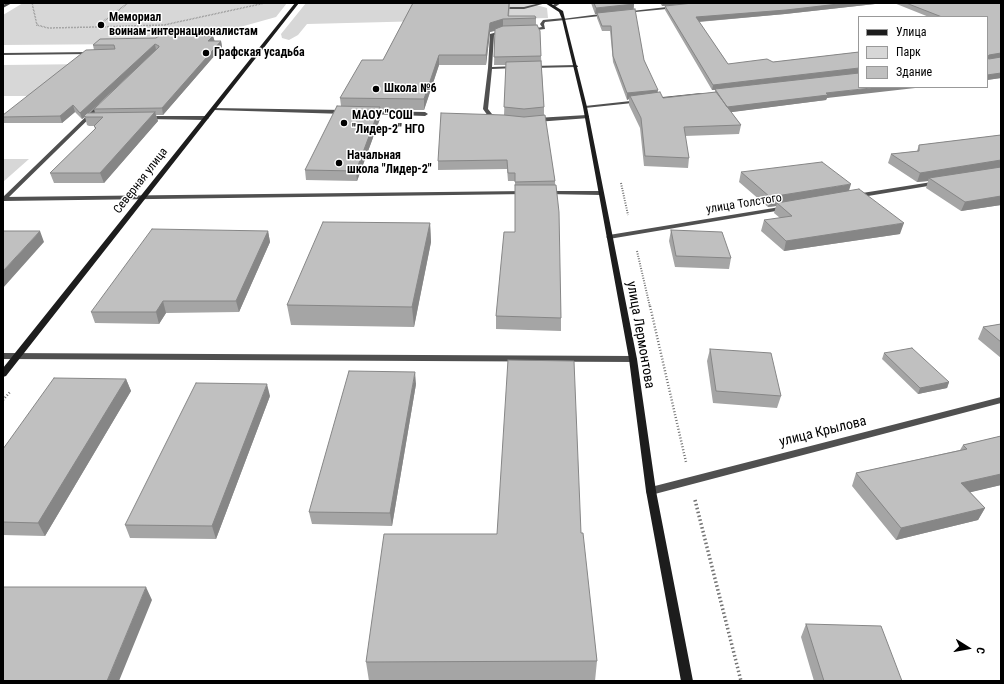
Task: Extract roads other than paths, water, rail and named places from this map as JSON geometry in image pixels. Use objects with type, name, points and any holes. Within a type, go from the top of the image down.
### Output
[{"type":"main road","name":"Северная улица","points":[[3,374],[297,3]]},
{"type":"main road","name":"улица Лермонтова","points":[[551,4],[561,11],[564,19],[585,107],[633,359],[651,491],[687,681]]},
{"type":"street","points":[[3,8],[10,3]]},
{"type":"street","points":[[483,3],[484,6],[502,8],[524,8],[551,4]]},
{"type":"street","points":[[618,13],[678,7]]},
{"type":"street","points":[[524,30],[538,30],[544,28],[542,24],[544,21],[610,14]]},
{"type":"street","points":[[505,119],[490,115],[485,109],[492,34],[496,32],[510,31]]},
{"type":"street","points":[[3,54],[98,53]]},
{"type":"street","points":[[529,67],[576,66]]},
{"type":"street","points":[[490,68],[521,67]]},
{"type":"street","points":[[585,107],[704,94]]},
{"type":"street","points":[[3,199],[103,103]]},
{"type":"street","points":[[214,109],[354,112]]},
{"type":"street","points":[[362,112],[425,114]]},
{"type":"street","points":[[532,120],[587,117]]},
{"type":"street","points":[[142,118],[206,118]]},
{"type":"street","points":[[87,119],[95,119]]},
{"type":"street","points":[[852,197],[946,181]]},
{"type":"street","points":[[3,199],[530,193]]},
{"type":"street","points":[[538,193],[601,193]]},
{"type":"street","name":"улица Толстого","points":[[609,237],[790,207]]},
{"type":"street","points":[[3,356],[633,359]]},
{"type":"street","name":"улица Крылова","points":[[651,491],[1001,400]]},
{"type":"place","name":"Мемориал воинам-интернационалистам","points":[[101,25]]},
{"type":"place","name":"Графская усадьба","points":[[206,53]]},
{"type":"place","name":"Школа №6","points":[[376,89]]},
{"type":"place","name":"МАОУ \"СОШ \"Лидер-2\" НГО","points":[[344,123]]},
{"type":"place","name":"Начальная школа \"Лидер-2\"","points":[[339,163]]}]
